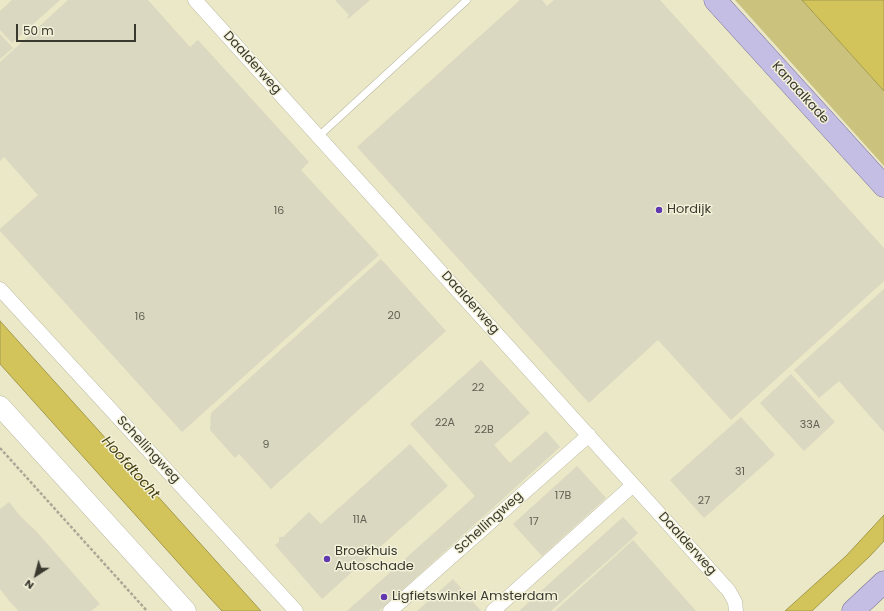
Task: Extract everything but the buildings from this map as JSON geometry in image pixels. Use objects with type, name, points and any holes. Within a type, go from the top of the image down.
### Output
[{"type":"main road","name":"Kanaalkade","points":[[715,0],[884,186]]},
{"type":"main road","points":[[0,406],[186,611]]},
{"type":"main road","points":[[853,611],[884,582]]},
{"type":"street","name":"Daalderweg","points":[[195,0],[729,591],[735,602],[736,611]]},
{"type":"street","name":"Schellingweg","points":[[0,289],[296,611]]},
{"type":"street","name":"Schellingweg","points":[[390,611],[588,435]]},
{"type":"street","points":[[493,611],[633,485]]},
{"type":"lane","points":[[319,136],[467,0]]},
{"type":"path","points":[[0,448],[147,611]]},
{"type":"shaded area","points":[[0,0],[771,0],[884,126],[884,611],[0,611]]},
{"type":"shaded area","points":[[735,0],[802,0],[884,91],[884,166]]},
{"type":"water","points":[[802,0],[884,0],[884,91]]},
{"type":"water","name":"Hoofdtocht","points":[[0,321],[261,611],[222,611],[209,597],[0,364]]},
{"type":"water","points":[[884,515],[884,541],[870,556],[812,611],[785,611],[846,556]]},
{"type":"place","name":"Hordijk","points":[[659,210]]},
{"type":"place","name":"Broekhuis Autoschade","points":[[327,559]]},
{"type":"place","name":"Ligfietswinkel Amsterdam","points":[[384,597]]}]
